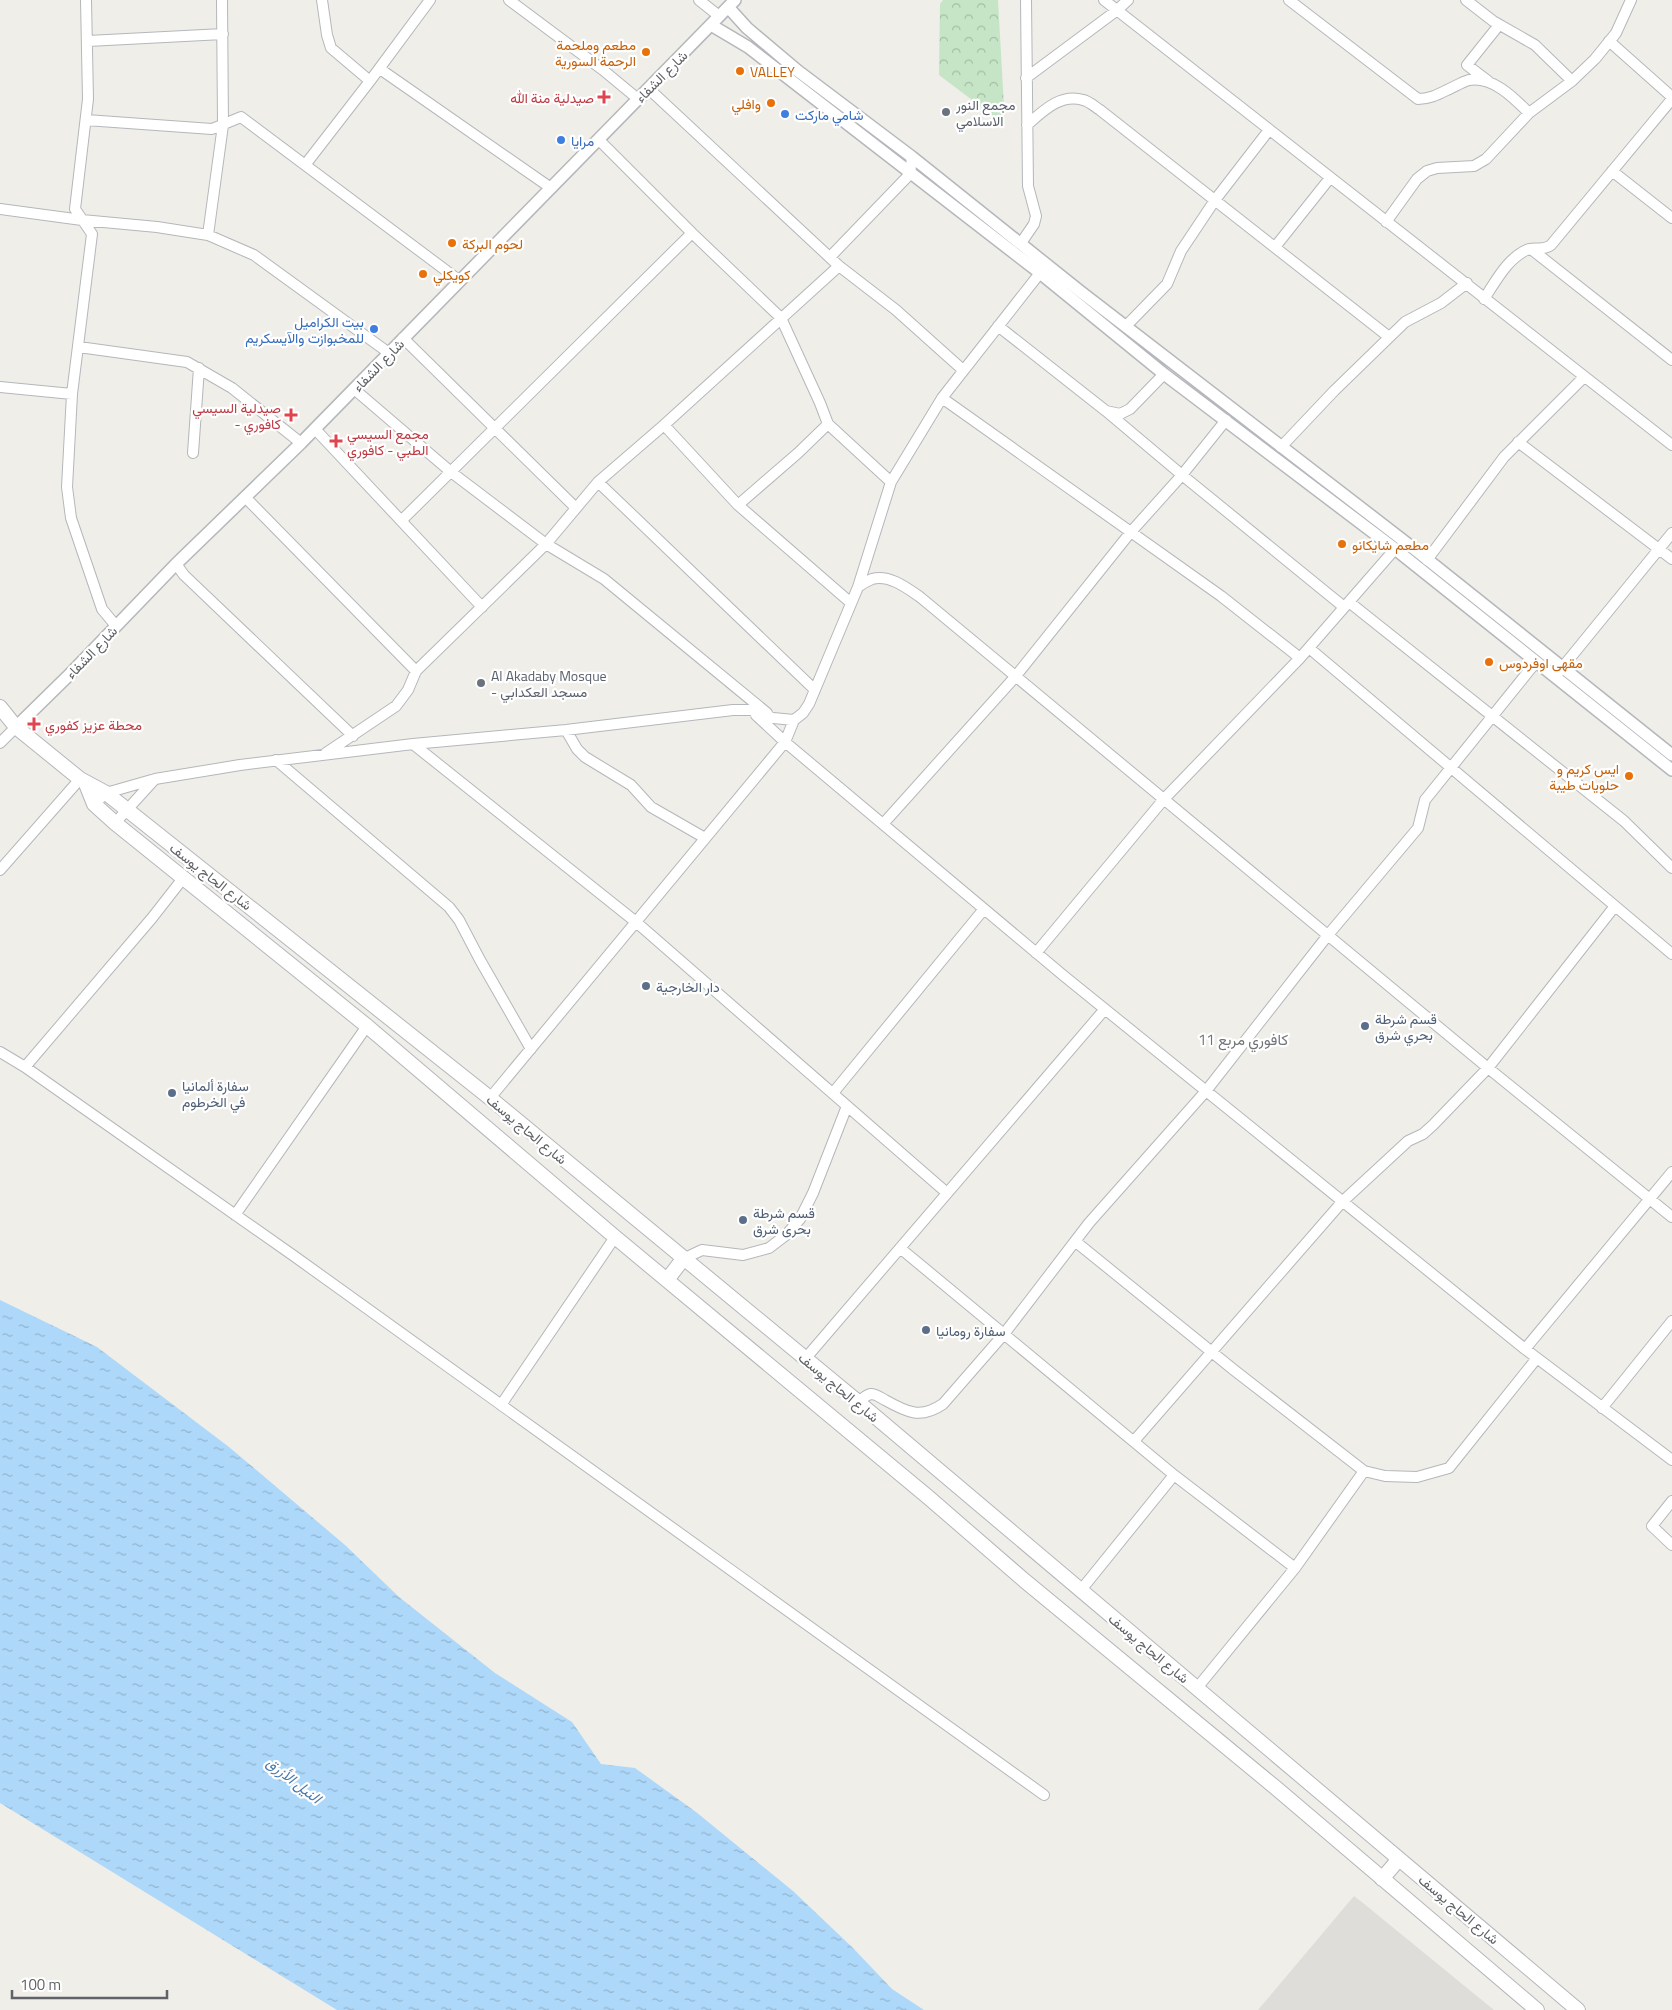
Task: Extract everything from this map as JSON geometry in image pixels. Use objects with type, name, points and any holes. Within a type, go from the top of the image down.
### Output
[{"type":"main road","name":"شارع الحاج يوسف","points":[[0,707],[16,726],[83,781],[106,793],[490,1098],[858,1402],[1578,2010]]},
{"type":"main road","name":"شارع الحاج يوسف","points":[[83,781],[94,804],[115,823],[367,1026],[667,1280],[928,1497],[1025,1581],[1269,1782],[1537,2010]]},
{"type":"main road","points":[[667,1280],[683,1259]]},
{"type":"main road","points":[[1382,1879],[1399,1859]]},
{"type":"street","points":[[86,0],[88,99],[75,209],[92,234],[72,394],[67,487],[71,518],[102,609],[116,626]]},
{"type":"street","points":[[208,235],[223,125],[222,0]]},
{"type":"street","points":[[322,0],[327,35],[331,48],[370,81]]},
{"type":"street","points":[[305,165],[380,69],[430,0]]},
{"type":"street","points":[[509,0],[603,70],[638,99]]},
{"type":"street","points":[[699,0],[719,16]]},
{"type":"street","points":[[1021,243],[1034,224],[1036,216],[1028,186],[1026,0]]},
{"type":"street","points":[[1104,0],[1116,12],[1672,445]]},
{"type":"street","points":[[1026,78],[1116,12],[1128,0]]},
{"type":"street","points":[[1289,0],[1418,99],[1427,99],[1468,80],[1491,83]]},
{"type":"street","points":[[1466,0],[1499,25],[1535,45],[1572,80]]},
{"type":"street","points":[[1386,222],[1417,179],[1427,171],[1437,168],[1474,166],[1486,159],[1529,113],[1572,80],[1595,59],[1616,33],[1631,0]]},
{"type":"street","points":[[732,4],[764,43],[912,156],[1126,326],[1427,560],[1672,770]]},
{"type":"street","name":"شارع الشفاء","points":[[16,726],[67,677],[176,564],[315,429],[732,4]]},
{"type":"street","points":[[711,25],[748,47],[1040,273],[1164,374],[1395,549],[1536,662],[1559,672],[1672,755]]},
{"type":"street","points":[[1499,25],[1466,65],[1510,94],[1529,113]]},
{"type":"street","points":[[88,41],[223,34]]},
{"type":"street","points":[[1484,299],[1514,257],[1530,248],[1543,250],[1551,245],[1672,98],[1610,41]]},
{"type":"street","points":[[380,69],[551,188]]},
{"type":"street","points":[[649,89],[839,266],[896,310],[963,370]]},
{"type":"street","points":[[1027,126],[1049,106],[1064,100],[1082,100],[1100,110],[1389,337]]},
{"type":"street","points":[[86,120],[212,129],[241,117],[460,281]]},
{"type":"street","points":[[1126,326],[1167,284],[1181,251],[1215,200],[1269,130]]},
{"type":"street","points":[[599,140],[781,318],[828,424],[891,482]]},
{"type":"street","points":[[830,257],[910,174],[912,156]]},
{"type":"street","points":[[1612,171],[1672,218]]},
{"type":"street","points":[[1275,247],[1330,178]]},
{"type":"street","points":[[0,208],[208,235],[254,255],[389,353]]},
{"type":"street","points":[[402,520],[692,233]]},
{"type":"street","points":[[1530,248],[1672,360]]},
{"type":"street","points":[[324,755],[396,706],[408,690],[416,671],[546,544],[598,482],[664,426],[839,266]]},
{"type":"street","points":[[490,1098],[785,742],[794,720],[802,714],[809,704],[858,587],[891,482],[942,398],[1040,273]]},
{"type":"street","points":[[1281,447],[1405,322],[1441,303],[1466,283]]},
{"type":"street","points":[[998,326],[1106,411],[1182,475],[1493,716],[1624,821],[1672,868]]},
{"type":"street","points":[[403,338],[576,508]]},
{"type":"street","points":[[79,347],[187,362],[232,388],[301,443]]},
{"type":"street","points":[[193,453],[199,368]]},
{"type":"street","points":[[1106,411],[1120,414],[1130,409],[1164,374]]},
{"type":"street","points":[[1427,560],[1504,457],[1584,377]]},
{"type":"street","points":[[0,387],[72,394]]},
{"type":"street","points":[[354,389],[451,472],[546,544],[604,579],[773,718]]},
{"type":"street","points":[[942,398],[1221,596],[1300,658]]},
{"type":"street","points":[[883,824],[1015,677],[1130,533],[1182,475],[1226,420]]},
{"type":"street","points":[[738,505],[828,424]]},
{"type":"street","points":[[664,426],[738,505],[851,603]]},
{"type":"street","points":[[315,429],[482,607]]},
{"type":"street","points":[[1518,442],[1672,559]]},
{"type":"street","points":[[598,482],[815,690]]},
{"type":"street","points":[[245,497],[416,671]]},
{"type":"street","points":[[1559,672],[1672,533]]},
{"type":"street","points":[[1036,953],[1164,799],[1300,658],[1395,549]]},
{"type":"street","points":[[176,564],[184,575],[353,736]]},
{"type":"street","points":[[858,587],[872,579],[885,579],[902,585],[920,597],[1488,1068],[1672,1217]]},
{"type":"street","points":[[1309,648],[1672,954]]},
{"type":"street","points":[[858,1402],[868,1394],[875,1394],[896,1406],[920,1414],[931,1412],[943,1404],[1004,1334],[1089,1223],[1206,1091],[1328,935],[1418,828],[1425,800],[1536,662]]},
{"type":"street","points":[[94,804],[106,793],[156,779],[276,760],[413,744],[566,730],[733,710],[751,710],[773,718],[794,720]]},
{"type":"street","points":[[751,710],[785,742],[1036,953],[1525,1350],[1672,1460]]},
{"type":"street","points":[[0,743],[16,726]]},
{"type":"street","points":[[566,730],[577,749],[585,757],[631,785],[651,808],[706,838]]},
{"type":"street","points":[[413,744],[636,922],[948,1193]]},
{"type":"street","points":[[276,760],[448,908],[459,920],[530,1049]]},
{"type":"street","points":[[115,823],[156,779]]},
{"type":"street","points":[[0,870],[83,781]]},
{"type":"street","points":[[25,1067],[146,925],[184,877]]},
{"type":"street","points":[[1134,1441],[1342,1202],[1408,1141],[1423,1134],[1488,1068],[1615,906]]},
{"type":"street","points":[[833,1093],[984,909]]},
{"type":"street","points":[[805,1359],[1106,1009]]},
{"type":"street","points":[[235,1215],[367,1026]]},
{"type":"street","points":[[0,1052],[25,1067],[501,1404],[1044,1795]]},
{"type":"street","points":[[683,1259],[702,1250],[743,1255],[769,1248],[786,1235],[800,1219],[813,1193],[847,1106]]},
{"type":"street","points":[[1525,1350],[1672,1172]]},
{"type":"street","points":[[501,1404],[616,1237]]},
{"type":"street","points":[[1076,1242],[1364,1471],[1385,1476],[1417,1477],[1449,1468],[1537,1358]]},
{"type":"street","points":[[900,1248],[1174,1474],[1294,1568]]},
{"type":"street","points":[[1602,1408],[1672,1321]]},
{"type":"street","points":[[1197,1688],[1294,1568],[1364,1471]]},
{"type":"street","points":[[1081,1590],[1174,1474]]},
{"type":"street","points":[[1672,1501],[1652,1526],[1672,1545]]},
{"type":"shaded area","points":[[1354,1896],[1363,1903],[1494,2010],[1258,2010]]},
{"type":"green space","points":[[943,0],[998,0],[1005,125],[939,75],[940,4]]},
{"type":"water","name":"النيل الأزرق","points":[[0,1300],[97,1347],[229,1447],[345,1545],[399,1597],[495,1673],[572,1722],[601,1764],[635,1768],[696,1812],[793,1891],[853,1948],[892,1989],[924,2010],[337,2010],[0,1803]]},
{"type":"place","name":"مطعم وملحمة الرحمة السورية","points":[[646,52]]},
{"type":"place","name":"VALLEY","points":[[740,71]]},
{"type":"place","name":"صيدلية منة الله","points":[[604,97]]},
{"type":"place","name":"وافلي","points":[[771,103]]},
{"type":"place","name":"مجمع النور الاسلامي","points":[[946,112]]},
{"type":"place","name":"شامي ماركت","points":[[785,114]]},
{"type":"place","name":"مرايا","points":[[561,140]]},
{"type":"place","name":"لحوم البركة","points":[[452,243]]},
{"type":"place","name":"كويكلي","points":[[423,274]]},
{"type":"place","name":"بيت الكراميل للمخبوازت والآيسكريم","points":[[374,329]]},
{"type":"place","name":"صيدلية السيسي - كافوري","points":[[291,415]]},
{"type":"place","name":"مجمع السيسي الطبي - كافوري","points":[[336,441]]},
{"type":"place","name":"مطعم شايكانو","points":[[1342,544]]},
{"type":"place","name":"مقهى اوفردوس","points":[[1489,662]]},
{"type":"place","name":"Al Akadaby Mosque - مسجد العكدابي","points":[[481,683]]},
{"type":"place","name":"محطة عزيز كفوري","points":[[34,724]]},
{"type":"place","name":"ايس كريم و حلويات طيبة","points":[[1629,776]]},
{"type":"place","name":"دار الخارجية","points":[[646,986]]},
{"type":"place","name":"قسم شرطة بحري شرق","points":[[1365,1026]]},
{"type":"place","name":"سفارة ألمانيا في الخرطوم","points":[[172,1093]]},
{"type":"place","name":"قسم شرطة بحرى شرق","points":[[743,1220]]},
{"type":"place","name":"سفارة رومانيا","points":[[926,1330]]},
{"type":"district","name":"كافوري مربع 11","points":[[1243,1039]]}]
